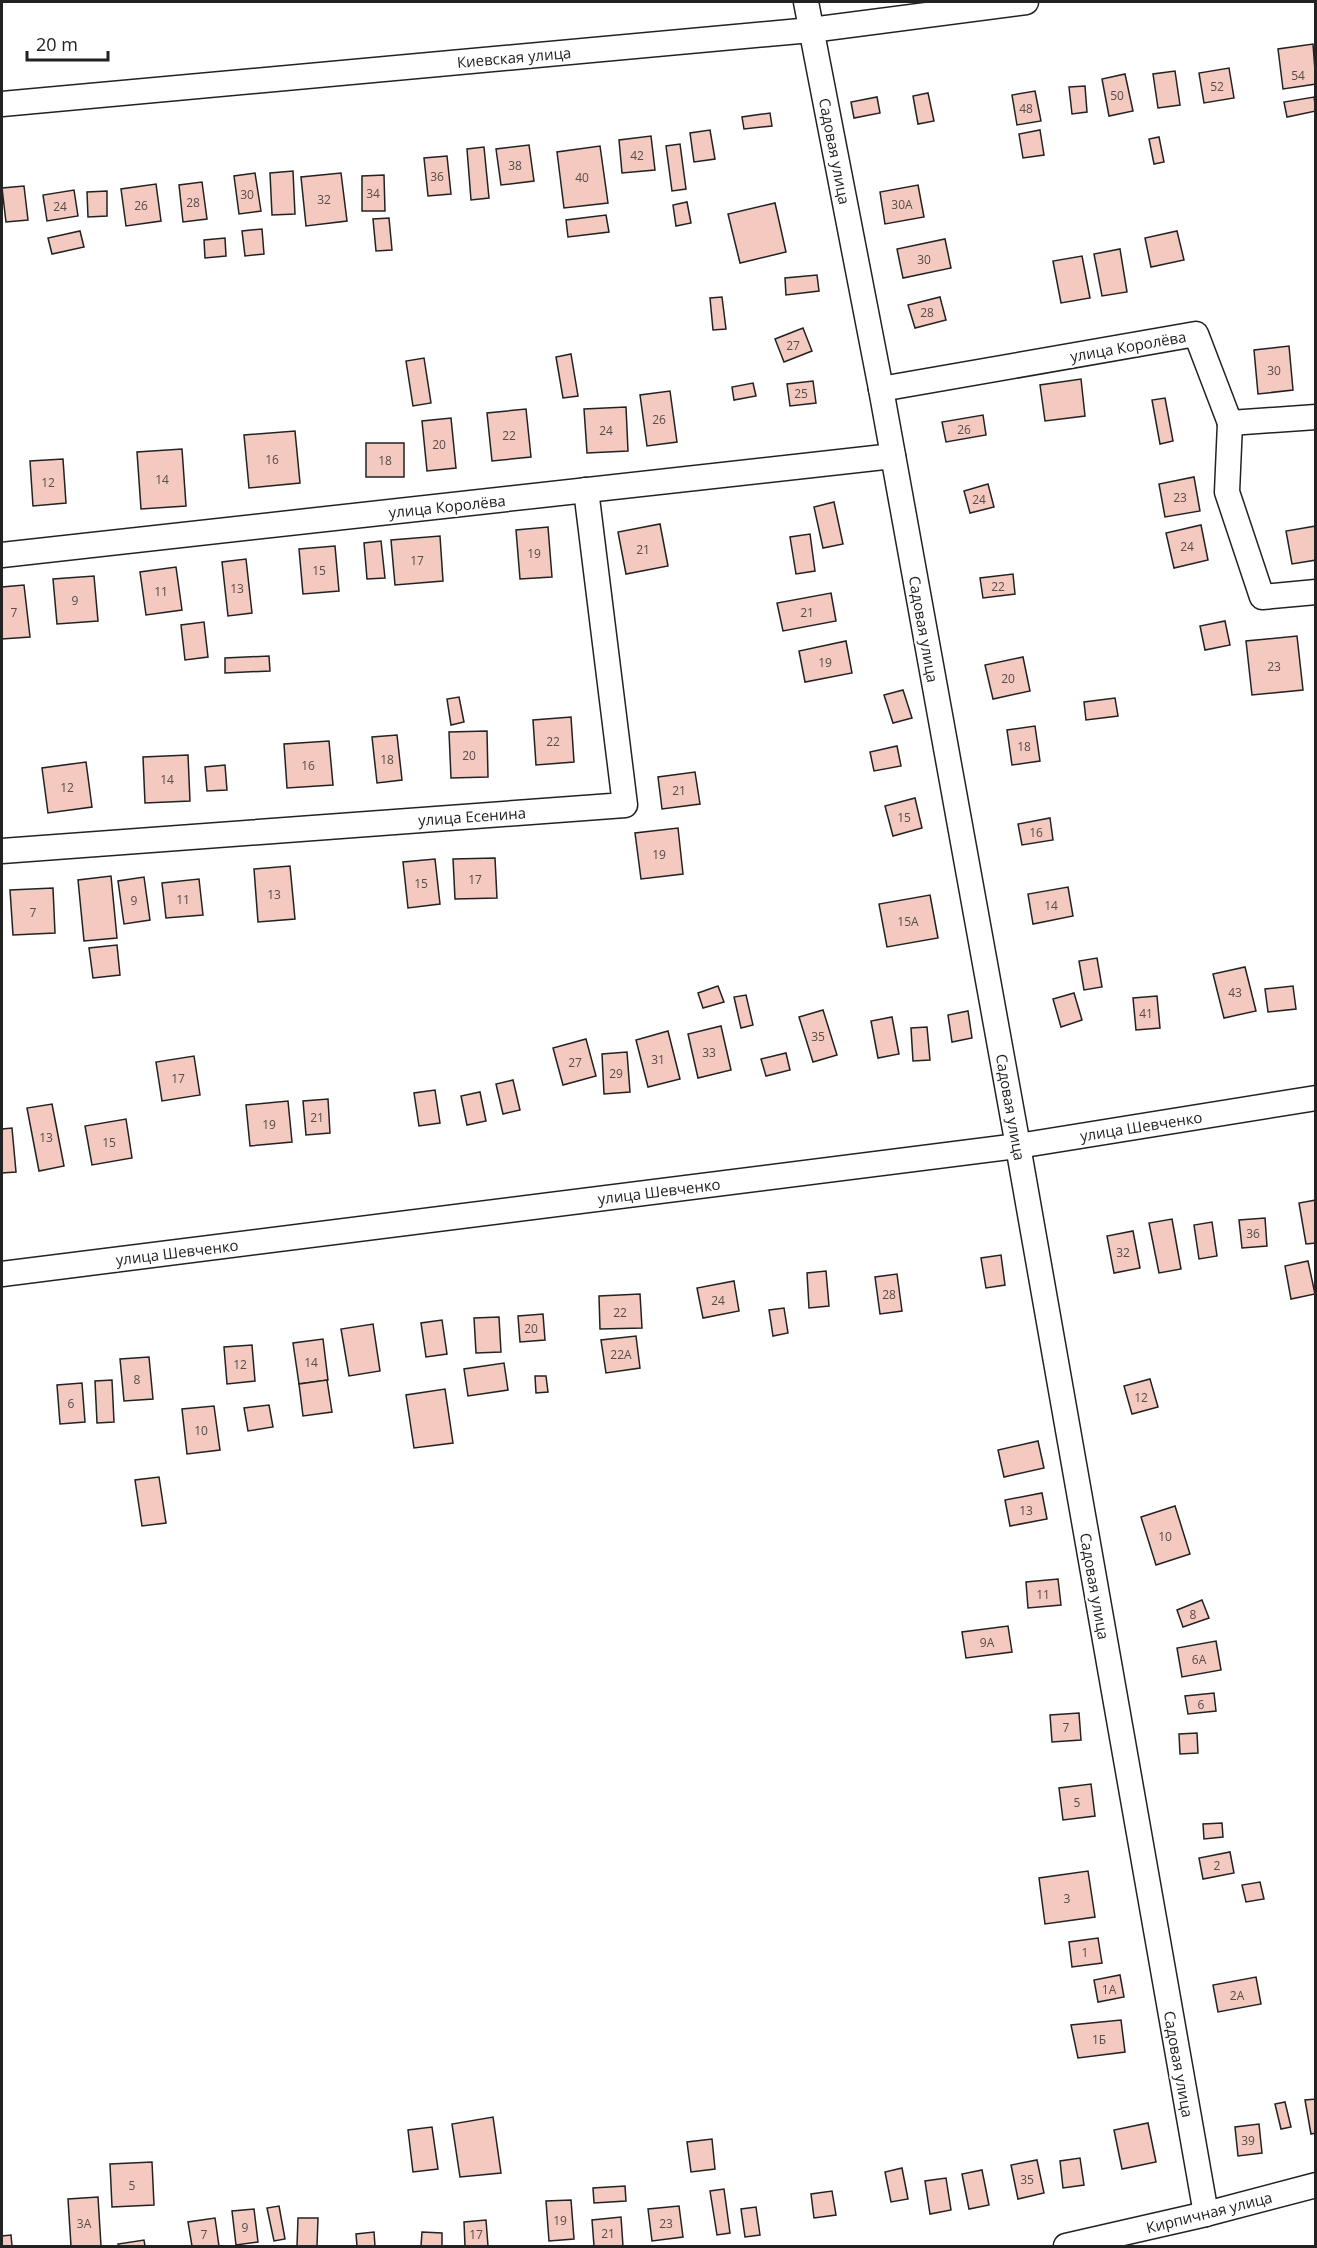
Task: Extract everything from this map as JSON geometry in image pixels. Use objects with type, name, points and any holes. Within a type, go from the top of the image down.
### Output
[{"type":"street","name":"Садовая улица","points":[[806,2],[881,389],[1018,1146],[1206,2214]]},
{"type":"street","name":"Киевская улица","points":[[2,104],[811,30],[1026,2]]},
{"type":"street","name":"улица Королёва","points":[[881,389],[1196,334],[1230,423]]},
{"type":"street","points":[[1316,417],[1230,423],[1227,492],[1262,597],[1316,592]]},
{"type":"street","name":"улица Королёва","points":[[2,555],[893,456]]},
{"type":"street","name":"улица Есенина","points":[[2,850],[626,805],[586,490]]},
{"type":"street","name":"улица Шевченко","points":[[2,1274],[1018,1146],[1316,1098]]},
{"type":"street","name":"Кирпичная улица","points":[[1066,2247],[1316,2185]]},
{"type":"building","points":[[1313,44],[1316,84],[1283,89],[1278,49]]},
{"type":"building","points":[[1229,68],[1234,98],[1204,103],[1199,73]]},
{"type":"building","points":[[1175,71],[1180,105],[1158,108],[1153,74]]},
{"type":"building","points":[[1125,74],[1133,111],[1109,116],[1102,79]]},
{"type":"building","points":[[1085,86],[1087,112],[1072,114],[1069,87]]},
{"type":"building","points":[[1035,91],[1041,121],[1017,125],[1012,95]]},
{"type":"building","points":[[928,93],[934,121],[918,124],[913,96]]},
{"type":"building","points":[[877,97],[880,113],[854,118],[851,102]]},
{"type":"building","points":[[1314,97],[1316,111],[1287,117],[1284,102]]},
{"type":"building","points":[[770,113],[772,126],[744,129],[742,117]]},
{"type":"building","points":[[710,130],[715,159],[694,162],[690,133]]},
{"type":"building","points":[[1040,130],[1044,155],[1023,158],[1019,134]]},
{"type":"building","points":[[651,136],[655,170],[622,173],[619,140]]},
{"type":"building","points":[[1159,137],[1164,162],[1154,164],[1149,139]]},
{"type":"building","points":[[680,144],[686,189],[672,191],[666,146]]},
{"type":"building","points":[[529,145],[534,181],[501,185],[496,149]]},
{"type":"building","points":[[600,146],[608,203],[564,208],[557,152]]},
{"type":"building","points":[[484,147],[489,198],[471,200],[467,149]]},
{"type":"building","points":[[447,156],[451,194],[428,196],[424,158]]},
{"type":"building","points":[[293,171],[295,214],[272,215],[270,173]]},
{"type":"building","points":[[255,173],[261,211],[239,214],[234,176]]},
{"type":"building","points":[[341,173],[347,221],[306,226],[301,177]]},
{"type":"building","points":[[384,175],[385,211],[362,211],[362,176]]},
{"type":"building","points":[[202,182],[207,219],[183,222],[179,185]]},
{"type":"building","points":[[156,184],[161,221],[126,226],[121,189]]},
{"type":"building","points":[[918,185],[924,217],[885,224],[880,192]]},
{"type":"building","points":[[24,186],[28,220],[6,222],[2,188]]},
{"type":"building","points":[[74,190],[78,216],[47,221],[43,195]]},
{"type":"building","points":[[107,191],[107,216],[88,217],[87,192]]},
{"type":"building","points":[[687,202],[691,223],[676,226],[673,205]]},
{"type":"building","points":[[775,203],[786,252],[740,263],[728,214]]},
{"type":"building","points":[[606,215],[609,232],[568,237],[566,220]]},
{"type":"building","points":[[389,218],[392,250],[376,251],[373,219]]},
{"type":"building","points":[[262,229],[264,254],[245,256],[242,231]]},
{"type":"building","points":[[80,231],[84,247],[52,254],[48,238]]},
{"type":"building","points":[[1177,231],[1184,260],[1151,267],[1145,238]]},
{"type":"building","points":[[225,238],[226,256],[205,258],[204,240]]},
{"type":"building","points":[[945,239],[951,268],[903,278],[897,249]]},
{"type":"building","points":[[1120,249],[1127,292],[1102,296],[1094,254]]},
{"type":"building","points":[[1082,256],[1090,298],[1061,303],[1053,261]]},
{"type":"building","points":[[817,275],[819,291],[786,295],[785,278]]},
{"type":"building","points":[[722,297],[726,329],[713,330],[710,298]]},
{"type":"building","points":[[940,297],[946,320],[915,328],[908,305]]},
{"type":"building","points":[[803,328],[812,351],[784,362],[775,339]]},
{"type":"building","points":[[1289,346],[1293,390],[1258,394],[1254,350]]},
{"type":"building","points":[[571,354],[578,396],[563,398],[556,357]]},
{"type":"building","points":[[424,358],[431,403],[413,406],[406,361]]},
{"type":"building","points":[[1081,379],[1085,416],[1045,421],[1040,385]]},
{"type":"building","points":[[813,381],[816,403],[790,406],[787,384]]},
{"type":"building","points":[[753,383],[756,396],[734,400],[732,387]]},
{"type":"building","points":[[670,391],[677,442],[647,446],[640,395]]},
{"type":"building","points":[[1165,398],[1173,441],[1160,444],[1152,400]]},
{"type":"building","points":[[626,407],[628,451],[587,453],[584,409]]},
{"type":"building","points":[[526,409],[531,457],[492,461],[487,413]]},
{"type":"building","points":[[983,415],[986,435],[946,442],[942,422]]},
{"type":"building","points":[[451,418],[456,468],[427,471],[422,421]]},
{"type":"building","points":[[295,431],[300,483],[249,488],[244,435]]},
{"type":"building","points":[[366,443],[404,443],[404,477],[366,477]]},
{"type":"building","points":[[182,449],[186,506],[141,509],[137,452]]},
{"type":"building","points":[[63,459],[66,503],[33,506],[30,461]]},
{"type":"building","points":[[1194,477],[1200,511],[1165,517],[1159,484]]},
{"type":"building","points":[[988,484],[994,507],[970,513],[964,491]]},
{"type":"building","points":[[834,502],[843,544],[823,548],[814,507]]},
{"type":"building","points":[[660,524],[668,566],[626,574],[618,532]]},
{"type":"building","points":[[1201,525],[1208,560],[1174,568],[1166,533]]},
{"type":"building","points":[[1316,526],[1316,560],[1292,564],[1286,531]]},
{"type":"building","points":[[548,527],[552,577],[520,579],[516,530]]},
{"type":"building","points":[[810,534],[815,571],[796,574],[790,537]]},
{"type":"building","points":[[440,536],[443,581],[395,585],[391,540]]},
{"type":"building","points":[[381,541],[385,578],[367,579],[364,543]]},
{"type":"building","points":[[335,546],[339,591],[303,594],[299,549]]},
{"type":"building","points":[[246,559],[252,613],[228,616],[222,562]]},
{"type":"building","points":[[176,567],[182,610],[146,615],[140,572]]},
{"type":"building","points":[[1013,574],[1015,594],[983,598],[980,578]]},
{"type":"building","points":[[94,576],[98,621],[57,624],[53,579]]},
{"type":"building","points":[[24,585],[30,637],[2,639],[2,587]]},
{"type":"building","points":[[831,593],[836,621],[783,631],[777,603]]},
{"type":"building","points":[[1225,621],[1230,645],[1205,650],[1200,626]]},
{"type":"building","points":[[204,622],[208,657],[185,660],[181,625]]},
{"type":"building","points":[[1297,636],[1303,690],[1252,695],[1246,641]]},
{"type":"building","points":[[846,641],[852,673],[805,682],[799,651]]},
{"type":"building","points":[[269,656],[270,671],[225,673],[225,658]]},
{"type":"building","points":[[1023,657],[1030,691],[993,699],[985,665]]},
{"type":"building","points":[[903,690],[912,718],[893,723],[884,695]]},
{"type":"building","points":[[459,697],[464,722],[451,725],[447,699]]},
{"type":"building","points":[[1115,698],[1118,716],[1086,720],[1084,702]]},
{"type":"building","points":[[571,717],[574,762],[536,765],[533,720]]},
{"type":"building","points":[[1035,726],[1040,761],[1012,765],[1007,730]]},
{"type":"building","points":[[487,731],[488,777],[451,778],[449,732]]},
{"type":"building","points":[[397,735],[402,780],[377,783],[372,737]]},
{"type":"building","points":[[329,741],[333,785],[287,788],[284,744]]},
{"type":"building","points":[[897,746],[901,766],[874,771],[870,752]]},
{"type":"building","points":[[188,755],[190,801],[145,803],[143,757]]},
{"type":"building","points":[[86,762],[92,807],[48,813],[42,768]]},
{"type":"building","points":[[225,765],[227,790],[207,791],[205,767]]},
{"type":"building","points":[[695,772],[700,804],[662,809],[658,777]]},
{"type":"building","points":[[915,798],[922,828],[893,836],[885,806]]},
{"type":"building","points":[[1050,818],[1053,840],[1022,845],[1018,824]]},
{"type":"building","points":[[678,828],[683,874],[641,879],[635,833]]},
{"type":"building","points":[[495,858],[497,898],[455,899],[453,859]]},
{"type":"building","points":[[435,859],[440,904],[408,908],[403,862]]},
{"type":"building","points":[[290,866],[295,919],[258,922],[254,869]]},
{"type":"building","points":[[111,876],[117,938],[84,941],[78,880]]},
{"type":"building","points":[[144,877],[150,920],[124,924],[118,881]]},
{"type":"building","points":[[199,879],[203,915],[166,918],[162,883]]},
{"type":"building","points":[[1068,887],[1073,916],[1033,924],[1028,894]]},
{"type":"building","points":[[53,888],[55,933],[13,935],[10,890]]},
{"type":"building","points":[[930,895],[938,938],[887,947],[879,904]]},
{"type":"building","points":[[117,945],[120,975],[93,978],[89,948]]},
{"type":"building","points":[[1097,958],[1102,987],[1084,990],[1079,961]]},
{"type":"building","points":[[1245,967],[1256,1011],[1224,1018],[1213,974]]},
{"type":"building","points":[[718,986],[724,1002],[703,1008],[698,993]]},
{"type":"building","points":[[1293,986],[1296,1009],[1268,1012],[1265,989]]},
{"type":"building","points":[[1074,993],[1082,1020],[1061,1027],[1053,999]]},
{"type":"building","points":[[746,995],[753,1025],[741,1028],[734,997]]},
{"type":"building","points":[[1157,996],[1160,1028],[1136,1030],[1133,998]]},
{"type":"building","points":[[823,1010],[837,1055],[813,1062],[799,1017]]},
{"type":"building","points":[[968,1011],[972,1038],[952,1042],[948,1015]]},
{"type":"building","points":[[892,1017],[899,1054],[878,1058],[871,1021]]},
{"type":"building","points":[[721,1026],[731,1070],[698,1078],[688,1034]]},
{"type":"building","points":[[927,1027],[930,1060],[913,1061],[911,1028]]},
{"type":"building","points":[[668,1031],[680,1079],[648,1087],[636,1040]]},
{"type":"building","points":[[586,1039],[596,1076],[563,1085],[553,1048]]},
{"type":"building","points":[[627,1052],[630,1092],[604,1094],[602,1054]]},
{"type":"building","points":[[786,1053],[790,1070],[766,1076],[761,1059]]},
{"type":"building","points":[[194,1056],[200,1095],[162,1101],[156,1062]]},
{"type":"building","points":[[513,1080],[520,1110],[503,1114],[496,1084]]},
{"type":"building","points":[[435,1090],[440,1123],[419,1126],[414,1093]]},
{"type":"building","points":[[480,1092],[486,1121],[467,1125],[461,1096]]},
{"type":"building","points":[[328,1099],[330,1133],[306,1135],[303,1101]]},
{"type":"building","points":[[288,1101],[292,1142],[250,1146],[246,1105]]},
{"type":"building","points":[[52,1104],[64,1166],[39,1171],[27,1108]]},
{"type":"building","points":[[126,1119],[132,1158],[92,1165],[85,1126]]},
{"type":"building","points":[[12,1128],[16,1172],[2,1173],[2,1129]]},
{"type":"building","points":[[1316,1200],[1316,1243],[1306,1244],[1299,1203]]},
{"type":"building","points":[[1265,1218],[1267,1246],[1242,1248],[1239,1220]]},
{"type":"building","points":[[1172,1219],[1181,1269],[1159,1273],[1149,1223]]},
{"type":"building","points":[[1212,1222],[1217,1256],[1199,1259],[1194,1225]]},
{"type":"building","points":[[1133,1231],[1140,1268],[1114,1273],[1107,1236]]},
{"type":"building","points":[[1001,1255],[1005,1285],[986,1288],[981,1258]]},
{"type":"building","points":[[1308,1261],[1315,1294],[1291,1299],[1285,1266]]},
{"type":"building","points":[[826,1271],[829,1306],[809,1308],[807,1273]]},
{"type":"building","points":[[897,1274],[902,1311],[880,1314],[875,1277]]},
{"type":"building","points":[[734,1281],[739,1311],[703,1318],[697,1288]]},
{"type":"building","points":[[640,1294],[642,1328],[600,1329],[599,1296]]},
{"type":"building","points":[[784,1308],[788,1333],[773,1336],[769,1310]]},
{"type":"building","points":[[543,1314],[545,1340],[520,1342],[518,1316]]},
{"type":"building","points":[[499,1317],[501,1352],[476,1353],[474,1318]]},
{"type":"building","points":[[442,1320],[447,1354],[426,1357],[421,1323]]},
{"type":"building","points":[[373,1324],[380,1371],[349,1376],[341,1329]]},
{"type":"building","points":[[636,1336],[640,1368],[606,1373],[601,1340]]},
{"type":"building","points":[[323,1339],[328,1380],[299,1384],[293,1343]]},
{"type":"building","points":[[252,1345],[255,1381],[227,1384],[224,1347]]},
{"type":"building","points":[[149,1357],[153,1399],[124,1401],[120,1359]]},
{"type":"building","points":[[504,1363],[508,1390],[468,1396],[464,1369]]},
{"type":"building","points":[[535,1376],[546,1376],[548,1392],[536,1393]]},
{"type":"building","points":[[1150,1379],[1158,1407],[1132,1414],[1124,1386]]},
{"type":"building","points":[[112,1380],[114,1422],[97,1423],[95,1381]]},
{"type":"building","points":[[327,1380],[332,1412],[303,1416],[299,1384]]},
{"type":"building","points":[[82,1383],[85,1422],[60,1424],[57,1385]]},
{"type":"building","points":[[445,1389],[453,1443],[414,1448],[406,1395]]},
{"type":"building","points":[[269,1405],[273,1427],[248,1431],[244,1408]]},
{"type":"building","points":[[214,1406],[220,1450],[187,1454],[182,1409]]},
{"type":"building","points":[[1038,1441],[1044,1468],[1004,1477],[998,1450]]},
{"type":"building","points":[[159,1477],[166,1523],[142,1526],[135,1480]]},
{"type":"building","points":[[1042,1493],[1047,1519],[1010,1526],[1005,1500]]},
{"type":"building","points":[[1175,1506],[1190,1554],[1156,1565],[1141,1517]]},
{"type":"building","points":[[1058,1579],[1061,1605],[1028,1608],[1026,1582]]},
{"type":"building","points":[[1202,1600],[1209,1618],[1183,1627],[1177,1610]]},
{"type":"building","points":[[1008,1626],[1012,1652],[966,1658],[962,1632]]},
{"type":"building","points":[[1216,1641],[1221,1670],[1182,1677],[1177,1648]]},
{"type":"building","points":[[1214,1693],[1216,1711],[1188,1714],[1185,1696]]},
{"type":"building","points":[[1079,1713],[1081,1740],[1052,1742],[1050,1715]]},
{"type":"building","points":[[1197,1733],[1198,1753],[1180,1754],[1179,1734]]},
{"type":"building","points":[[1091,1784],[1095,1816],[1063,1820],[1059,1788]]},
{"type":"building","points":[[1222,1823],[1223,1837],[1204,1839],[1203,1824]]},
{"type":"building","points":[[1230,1852],[1234,1873],[1203,1879],[1199,1858]]},
{"type":"building","points":[[1088,1871],[1095,1917],[1045,1924],[1039,1878]]},
{"type":"building","points":[[1260,1882],[1264,1899],[1246,1902],[1242,1885]]},
{"type":"building","points":[[1098,1938],[1102,1963],[1072,1967],[1069,1942]]},
{"type":"building","points":[[1120,1975],[1124,1997],[1098,2002],[1094,1980]]},
{"type":"building","points":[[1256,1977],[1261,2004],[1218,2012],[1213,1985]]},
{"type":"building","points":[[1121,2020],[1125,2052],[1078,2058],[1071,2025]]},
{"type":"building","points":[[1316,2099],[1316,2133],[1311,2134],[1305,2100]]},
{"type":"building","points":[[1285,2102],[1291,2127],[1281,2129],[1275,2104]]},
{"type":"building","points":[[493,2117],[501,2173],[460,2177],[452,2124]]},
{"type":"building","points":[[1148,2123],[1156,2162],[1122,2169],[1114,2130]]},
{"type":"building","points":[[1259,2124],[1262,2153],[1238,2156],[1235,2127]]},
{"type":"building","points":[[432,2127],[438,2169],[413,2172],[408,2130]]},
{"type":"building","points":[[712,2139],[715,2169],[691,2172],[687,2142]]},
{"type":"building","points":[[1080,2158],[1084,2185],[1063,2188],[1060,2161]]},
{"type":"building","points":[[1037,2160],[1044,2193],[1018,2199],[1011,2165]]},
{"type":"building","points":[[152,2162],[154,2205],[112,2207],[110,2164]]},
{"type":"building","points":[[902,2168],[908,2199],[891,2202],[885,2172]]},
{"type":"building","points":[[982,2170],[989,2205],[969,2209],[962,2174]]},
{"type":"building","points":[[946,2178],[951,2210],[930,2214],[925,2181]]},
{"type":"building","points":[[625,2186],[626,2201],[594,2203],[593,2188]]},
{"type":"building","points":[[724,2189],[730,2233],[717,2235],[710,2191]]},
{"type":"building","points":[[832,2191],[836,2215],[814,2218],[811,2194]]},
{"type":"building","points":[[98,2197],[101,2246],[71,2246],[68,2199]]},
{"type":"building","points":[[571,2200],[574,2239],[549,2241],[546,2201]]},
{"type":"building","points":[[279,2206],[285,2239],[274,2241],[267,2208]]},
{"type":"building","points":[[679,2206],[683,2237],[652,2241],[648,2209]]},
{"type":"building","points":[[756,2207],[760,2235],[745,2237],[741,2209]]},
{"type":"building","points":[[254,2209],[258,2242],[236,2245],[232,2211]]},
{"type":"building","points":[[621,2217],[623,2246],[594,2246],[592,2220]]},
{"type":"building","points":[[215,2218],[219,2246],[192,2246],[188,2222]]},
{"type":"building","points":[[298,2218],[318,2218],[317,2246],[297,2246]]},
{"type":"building","points":[[486,2220],[488,2246],[465,2246],[464,2222]]},
{"type":"building","points":[[374,2232],[375,2246],[357,2246],[356,2234]]},
{"type":"building","points":[[422,2232],[442,2233],[442,2246],[421,2246]]},
{"type":"building","points":[[11,2235],[12,2246],[2,2246],[2,2236]]},
{"type":"building","points":[[144,2240],[145,2246],[119,2246],[118,2244]]}]
